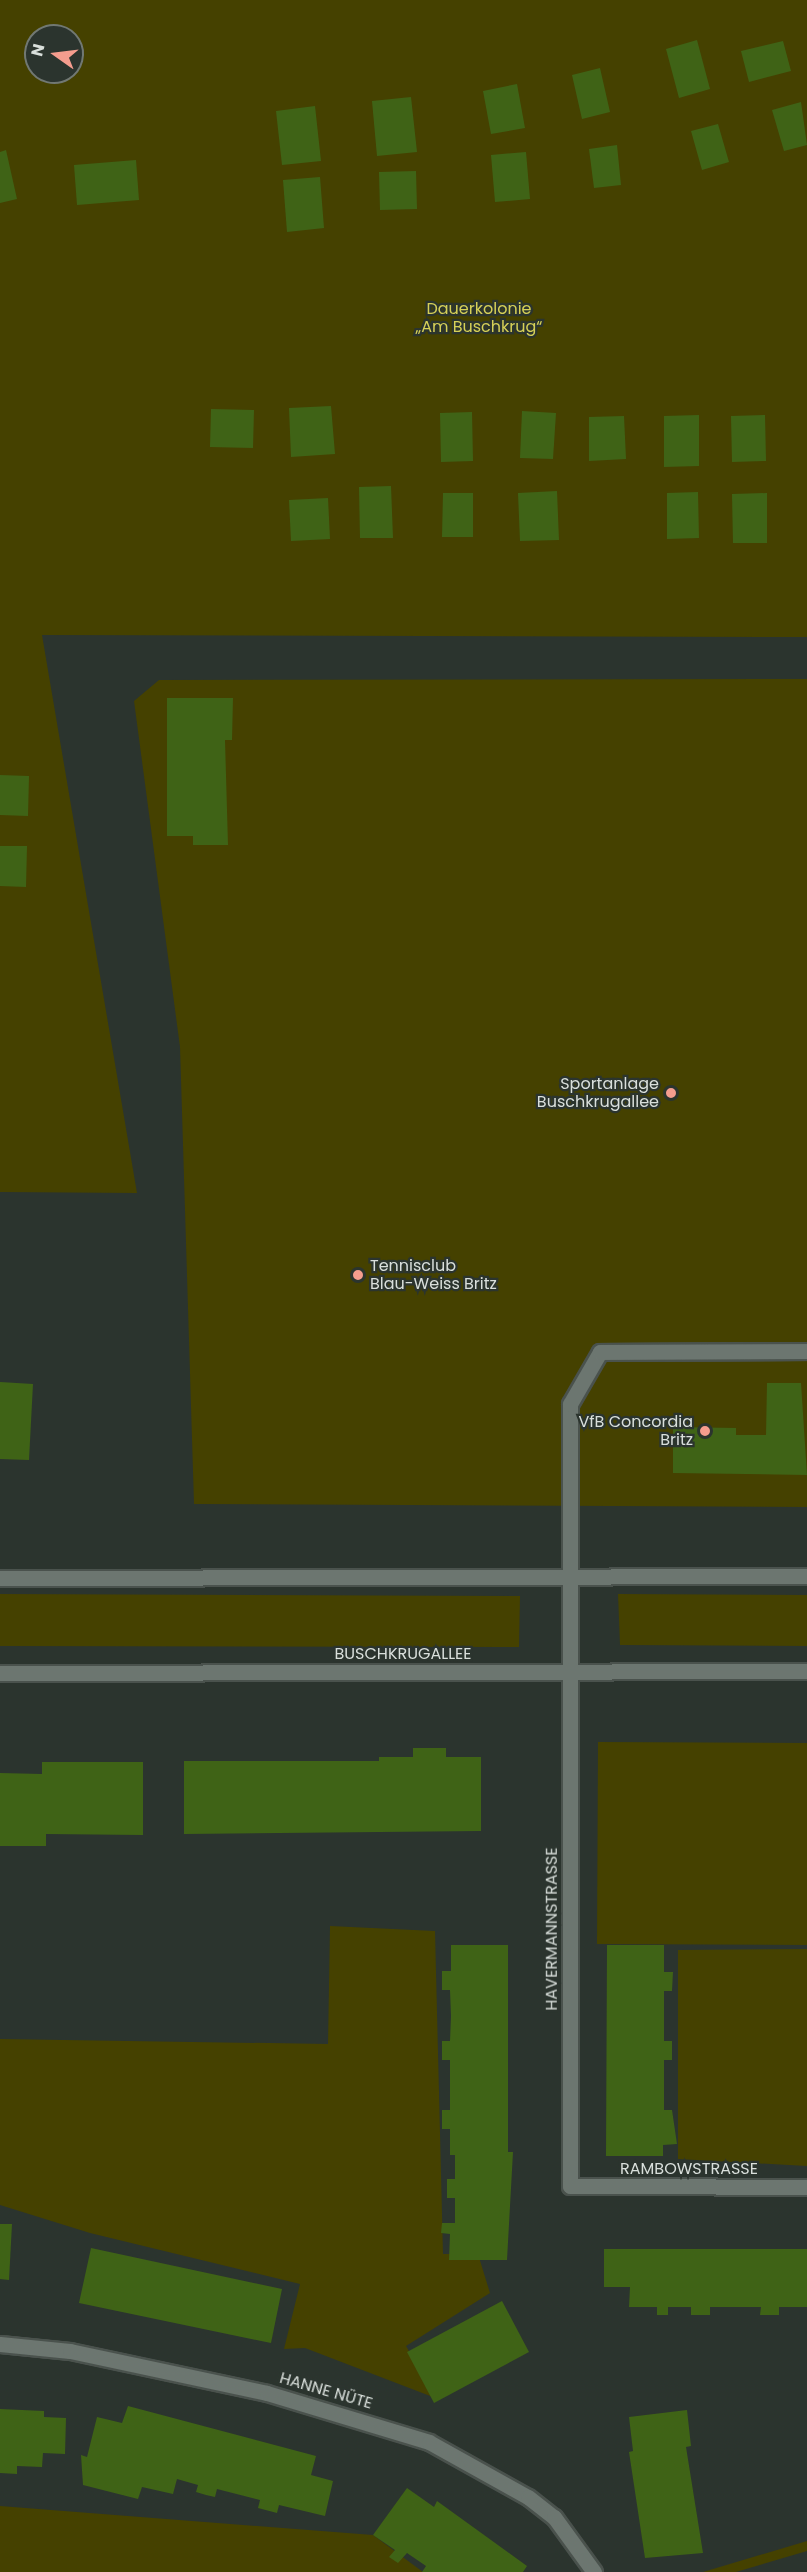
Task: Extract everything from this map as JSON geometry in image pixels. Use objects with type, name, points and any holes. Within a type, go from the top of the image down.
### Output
[{"type":"main road","name":"HAVERMANNSTRASSE","points":[[570,2186],[570,1404],[600,1352],[807,1351]]},
{"type":"main road","points":[[0,1578],[807,1576]]},
{"type":"main road","name":"BUSCHKRUGALLEE","points":[[0,1673],[807,1671]]},
{"type":"main road","name":"RAMBOWSTRASSE","points":[[570,2186],[807,2187]]},
{"type":"main road","name":"HANNE NÜTE","points":[[0,2344],[70,2351],[267,2393],[429,2442],[528,2497],[554,2517],[594,2572]]},
{"type":"green space","name":"Dauerkolonie „Am Buschkrug“","points":[[0,0],[807,0],[807,637],[42,635],[137,1193],[0,1192]]},
{"type":"green space","points":[[807,679],[807,1507],[194,1504],[180,1047],[134,701],[159,680]]},
{"type":"green space","points":[[0,1594],[520,1596],[519,1647],[0,1646]]},
{"type":"green space","points":[[618,1594],[807,1595],[807,1646],[620,1645]]},
{"type":"green space","points":[[598,1742],[807,1743],[807,1945],[597,1944]]},
{"type":"green space","points":[[330,1926],[435,1931],[443,2254],[478,2254],[490,2293],[406,2346],[438,2399],[305,2348],[284,2349],[300,2284],[90,2233],[0,2205],[0,2039],[328,2044]]},
{"type":"green space","points":[[807,1949],[807,2166],[678,2159],[678,1950]]},
{"type":"green space","points":[[0,2506],[373,2535],[423,2572],[0,2572]]},
{"type":"green space","points":[[807,2541],[807,2551],[736,2572],[703,2572]]},
{"type":"building","points":[[697,40],[710,89],[679,98],[666,49]]},
{"type":"building","points":[[783,41],[791,71],[749,82],[741,51]]},
{"type":"building","points":[[600,68],[610,112],[582,119],[572,75]]},
{"type":"building","points":[[517,84],[525,128],[491,134],[483,91]]},
{"type":"building","points":[[411,97],[417,152],[377,156],[372,101]]},
{"type":"building","points":[[801,102],[807,145],[784,151],[772,110]]},
{"type":"building","points":[[315,106],[321,161],[282,165],[276,111]]},
{"type":"building","points":[[718,124],[729,162],[702,170],[691,131]]},
{"type":"building","points":[[617,145],[621,185],[594,188],[589,149]]},
{"type":"building","points":[[6,150],[17,199],[0,203],[0,152]]},
{"type":"building","points":[[526,152],[530,199],[495,202],[491,155]]},
{"type":"building","points":[[136,160],[139,200],[77,205],[74,165]]},
{"type":"building","points":[[416,171],[417,209],[380,210],[379,172]]},
{"type":"building","points":[[320,177],[324,228],[287,232],[283,180]]},
{"type":"building","points":[[331,406],[335,454],[291,457],[289,408]]},
{"type":"building","points":[[211,409],[254,410],[253,448],[210,447]]},
{"type":"building","points":[[522,411],[556,413],[553,459],[520,458]]},
{"type":"building","points":[[472,412],[473,461],[441,462],[440,413]]},
{"type":"building","points":[[699,415],[699,466],[664,467],[664,416]]},
{"type":"building","points":[[765,415],[766,461],[732,462],[731,416]]},
{"type":"building","points":[[624,416],[626,459],[589,461],[589,417]]},
{"type":"building","points":[[391,486],[393,538],[360,538],[359,487]]},
{"type":"building","points":[[557,491],[559,540],[520,541],[518,493]]},
{"type":"building","points":[[698,492],[699,538],[667,539],[667,493]]},
{"type":"building","points":[[443,493],[473,493],[473,537],[442,537]]},
{"type":"building","points":[[767,493],[767,543],[733,543],[732,494]]},
{"type":"building","points":[[328,498],[330,539],[291,541],[289,500]]},
{"type":"building","points":[[167,698],[233,698],[232,740],[225,740],[228,845],[193,845],[193,836],[167,836]]},
{"type":"building","points":[[0,775],[29,776],[28,816],[0,815]]},
{"type":"building","points":[[0,846],[27,846],[26,887],[0,886]]},
{"type":"building","points":[[0,1382],[33,1384],[29,1460],[0,1459]]},
{"type":"building","name":"VfB Concordia Britz","points":[[767,1383],[801,1383],[807,1475],[673,1473],[673,1427],[736,1428],[736,1435],[766,1435]]},
{"type":"building","points":[[413,1748],[446,1748],[446,1757],[481,1757],[481,1831],[184,1834],[184,1761],[379,1761],[379,1757],[413,1757]]},
{"type":"building","points":[[42,1762],[143,1762],[143,1835],[46,1834],[46,1846],[0,1846],[0,1773],[42,1774]]},
{"type":"building","points":[[451,1945],[508,1945],[508,2152],[513,2152],[507,2260],[449,2260],[450,2234],[441,2233],[442,2223],[455,2223],[455,2198],[447,2198],[447,2179],[455,2179],[455,2155],[450,2155],[450,2129],[442,2129],[442,2110],[450,2110],[450,2060],[442,2060],[442,2041],[450,2041],[451,2016],[450,1990],[442,1990],[442,1971],[451,1971]]},
{"type":"building","points":[[607,1945],[664,1945],[664,1972],[673,1972],[672,1991],[664,1991],[664,2041],[672,2041],[672,2060],[664,2060],[664,2110],[672,2110],[677,2144],[663,2145],[663,2156],[606,2156]]},
{"type":"building","points":[[0,2224],[12,2224],[9,2280],[0,2279]]},
{"type":"building","points":[[91,2248],[282,2289],[271,2343],[79,2303]]},
{"type":"building","points":[[604,2249],[807,2249],[807,2307],[779,2307],[779,2315],[760,2315],[761,2307],[710,2307],[710,2315],[691,2315],[691,2307],[668,2307],[668,2315],[657,2315],[657,2307],[629,2307],[630,2287],[604,2287]]},
{"type":"building","points":[[502,2301],[529,2352],[434,2403],[407,2352]]},
{"type":"building","points":[[128,2406],[316,2456],[311,2475],[333,2481],[325,2516],[279,2505],[277,2513],[258,2508],[260,2500],[217,2489],[215,2497],[206,2495],[196,2492],[198,2485],[177,2479],[173,2494],[142,2487],[138,2499],[83,2485],[81,2455],[87,2457],[97,2417],[122,2423]]},
{"type":"building","points":[[0,2409],[44,2411],[44,2417],[66,2418],[65,2454],[43,2453],[42,2467],[17,2466],[17,2474],[0,2473]]},
{"type":"building","points":[[687,2410],[691,2446],[686,2447],[703,2553],[645,2558],[629,2452],[633,2451],[629,2417]]},
{"type":"building","points":[[407,2488],[434,2507],[437,2501],[527,2566],[523,2572],[422,2572],[426,2566],[407,2553],[398,2563],[389,2557],[395,2550],[373,2535]]},
{"type":"place","name":"Sportanlage Buschkrugallee","points":[[671,1093]]},
{"type":"place","name":"Tennisclub Blau-Weiss Britz","points":[[358,1275]]},
{"type":"place","name":"VfB Concordia Britz","points":[[705,1431]]}]
